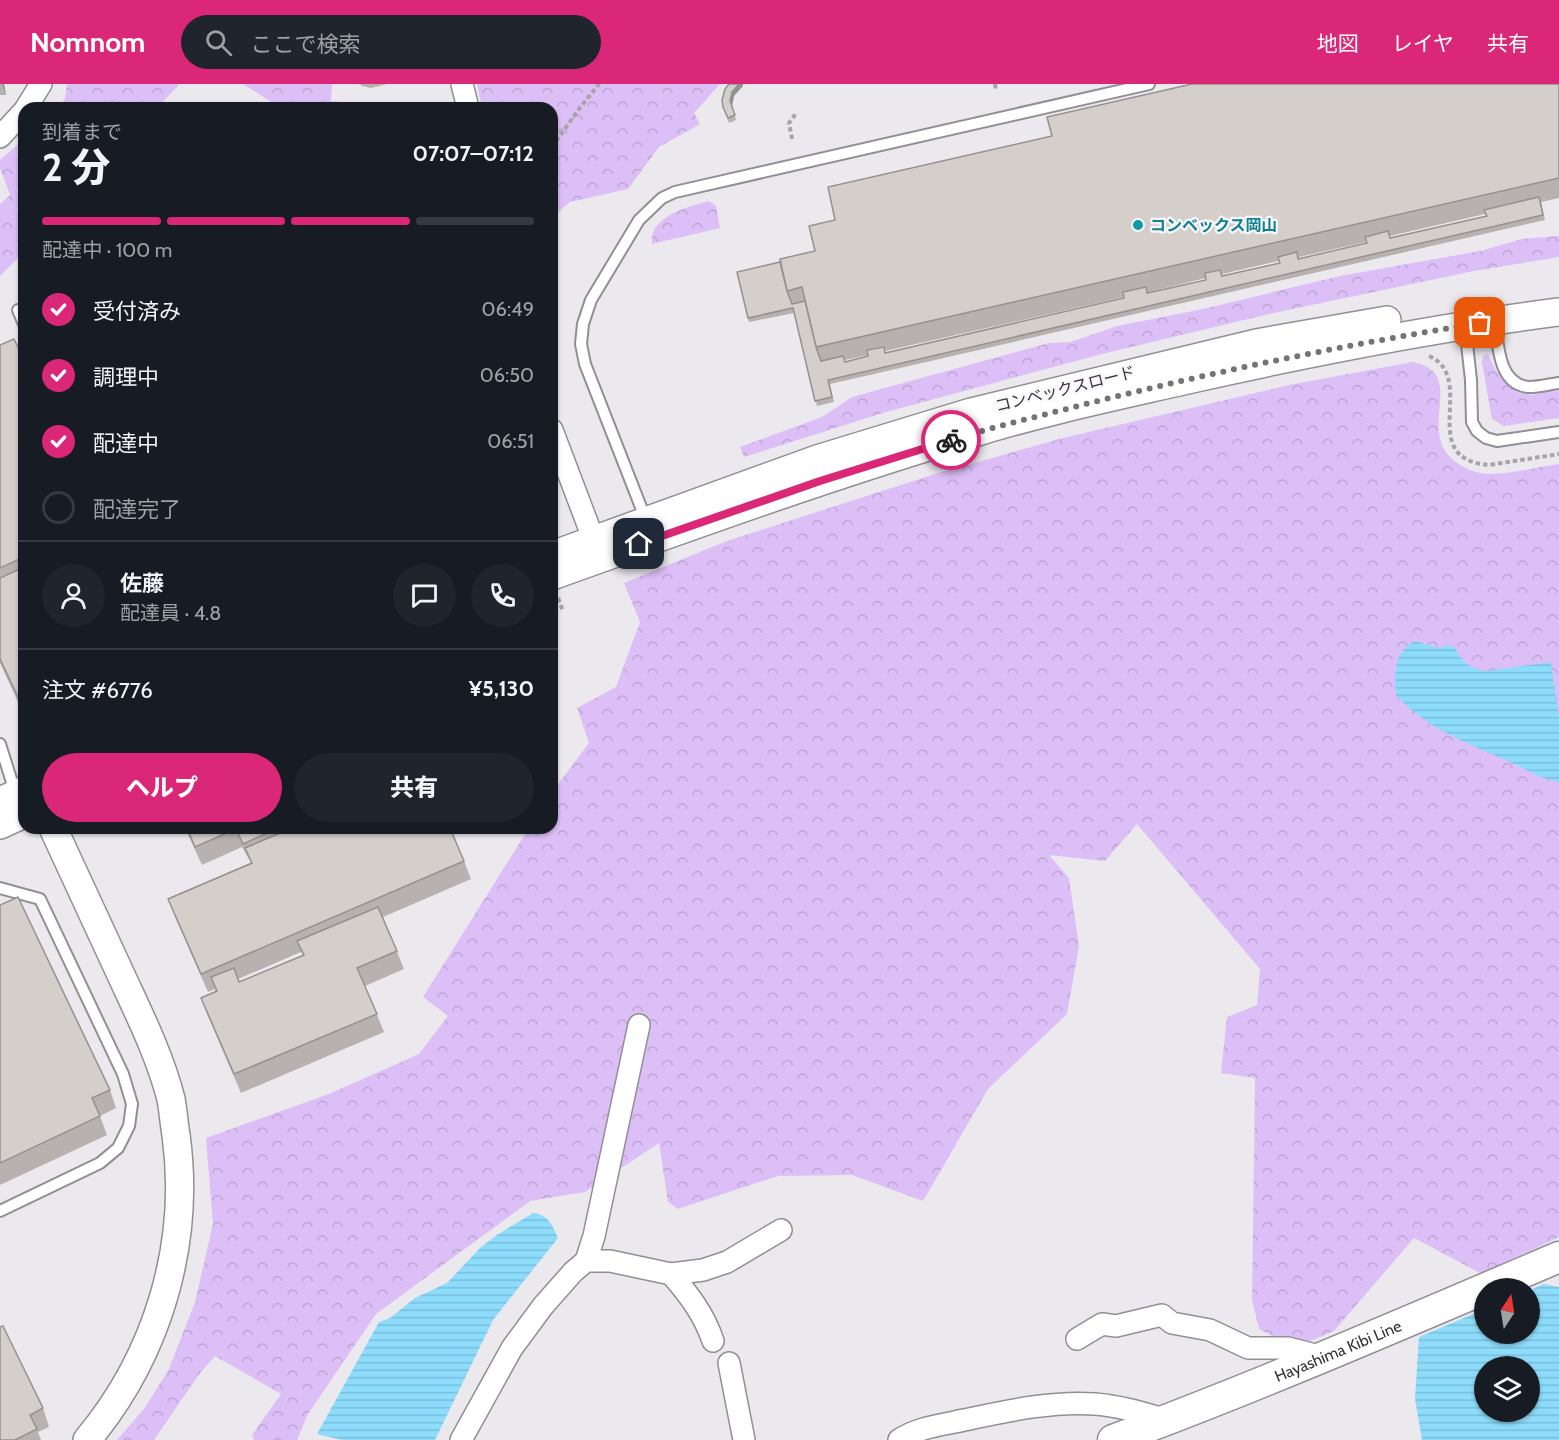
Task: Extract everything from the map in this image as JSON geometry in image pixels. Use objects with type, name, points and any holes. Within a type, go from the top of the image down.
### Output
[{"type":"main road","name":"Hayashima Kibi Line","points":[[1113,1440],[1323,1357],[1559,1257]]},
{"type":"street","points":[[27,102],[41,84]]},
{"type":"street","points":[[462,84],[466,102]]},
{"type":"street","name":"コンベックスロード","points":[[558,553],[817,459],[949,419],[1122,374],[1256,343],[1559,293]]},
{"type":"street","name":"コンベックスロード","points":[[558,586],[799,489],[976,432],[1256,364],[1495,320],[1559,312]]},
{"type":"street","points":[[558,446],[593,538]]},
{"type":"street","points":[[56,834],[157,1056],[171,1100],[179,1158],[180,1207],[174,1252],[162,1305],[152,1334],[131,1376],[105,1419],[87,1440]]},
{"type":"street","points":[[461,1440],[512,1348],[543,1306],[586,1261],[594,1236],[639,1025]]},
{"type":"street","points":[[586,1261],[610,1261],[671,1274],[703,1270],[727,1262],[781,1230]]},
{"type":"street","points":[[671,1274],[688,1293],[706,1320],[713,1341]]},
{"type":"street","points":[[1077,1339],[1102,1324],[1116,1326],[1162,1315],[1172,1323],[1210,1330],[1248,1348],[1288,1348],[1323,1357]]},
{"type":"street","points":[[729,1363],[744,1440]]},
{"type":"street","points":[[899,1440],[928,1428],[1031,1407],[1064,1403],[1096,1404],[1130,1409],[1167,1420]]},
{"type":"lane","points":[[646,520],[585,364],[581,344],[583,324],[591,300],[639,220],[650,208],[662,198],[675,192],[1149,84]]},
{"type":"lane","points":[[1495,320],[1500,361],[1511,380],[1528,387],[1559,383]]},
{"type":"lane","points":[[1464,326],[1471,380],[1472,422],[1478,431],[1486,438],[1497,441],[1559,432]]},
{"type":"lane","points":[[0,744],[14,806]]},
{"type":"lane","points":[[0,888],[40,899],[123,1074],[132,1104],[129,1126],[118,1148],[100,1163],[0,1211]]},
{"type":"path","points":[[558,139],[599,84]]},
{"type":"path","points":[[995,84],[996,91]]},
{"type":"path","points":[[792,139],[789,123],[796,112]]},
{"type":"path","points":[[558,595],[564,611]]},
{"type":"green space","points":[[67,84],[180,84],[163,102],[63,102]]},
{"type":"green space","points":[[243,84],[332,84],[331,101],[341,102],[272,102]]},
{"type":"green space","points":[[477,84],[720,84],[694,113],[700,124],[659,147],[628,189],[570,202],[558,212],[558,102],[481,102]]},
{"type":"green space","points":[[18,144],[18,258],[0,276],[0,204],[10,195],[0,168],[0,160]]},
{"type":"green space","points":[[709,201],[716,206],[720,228],[652,244],[652,235],[663,220],[681,210]]},
{"type":"green space","points":[[1559,236],[1559,257],[1474,271],[1269,314],[1102,354],[886,412],[744,457],[740,447],[822,417],[852,397],[1049,343],[1071,342],[1117,326],[1203,309],[1340,276],[1480,251],[1522,239]]},
{"type":"green space","points":[[1488,354],[1496,371],[1517,392],[1532,395],[1552,390],[1559,391],[1559,418],[1504,426],[1492,419],[1482,363],[1483,356]]},
{"type":"green space","points":[[1413,362],[1430,369],[1438,379],[1440,437],[1446,451],[1459,464],[1474,471],[1498,474],[1559,464],[1559,1237],[1482,1274],[1414,1238],[1334,1331],[1308,1342],[1278,1339],[1259,1329],[1252,1300],[1255,1078],[1221,1073],[1227,1017],[1257,1005],[1260,969],[1137,824],[1105,861],[1049,855],[1069,878],[1079,946],[1067,1014],[988,1089],[923,1201],[852,1175],[778,1176],[678,1209],[668,1202],[659,1143],[585,1192],[530,1201],[376,1314],[308,1414],[297,1440],[254,1440],[252,1435],[281,1394],[215,1356],[200,1373],[154,1440],[117,1440],[144,1409],[169,1369],[195,1302],[213,1224],[206,1138],[329,1094],[419,1054],[448,1016],[423,997],[525,834],[558,834],[558,784],[589,743],[577,708],[616,687],[640,622],[624,583],[727,541],[935,474],[1063,438],[1289,385]]},
{"type":"water","points":[[1415,641],[1439,648],[1454,646],[1467,663],[1486,671],[1551,662],[1559,719],[1559,782],[1539,776],[1448,734],[1408,707],[1396,695],[1395,679],[1399,657],[1408,645]]},
{"type":"water","points":[[533,1213],[549,1221],[558,1238],[493,1320],[435,1440],[342,1440],[317,1434],[379,1322],[390,1318],[415,1298],[447,1283],[481,1247]]},
{"type":"water","points":[[1544,1284],[1559,1287],[1559,1440],[1422,1440],[1415,1399],[1419,1337],[1474,1314],[1474,1344],[1540,1344],[1540,1286]]},
{"type":"building","points":[[729,84],[739,84],[732,92],[730,101],[735,115],[728,118],[722,100]]},
{"type":"building","name":"コンベックス岡山","points":[[1192,84],[1559,84],[1559,178],[816,347],[802,287],[787,291],[780,259],[815,251],[809,226],[835,220],[828,187],[1052,136],[1047,117]]},
{"type":"building","points":[[1539,197],[1543,215],[828,380],[832,397],[815,401],[793,308],[748,318],[737,272],[780,262],[792,304],[805,301],[821,361],[843,356],[845,362],[868,356],[867,350],[884,347],[885,353],[1124,298],[1123,292],[1146,287],[1147,293],[1206,280],[1205,273],[1220,270],[1222,276],[1280,263],[1278,257],[1297,252],[1298,259],[1367,243],[1365,237],[1388,231],[1390,238],[1487,216],[1484,210]]},
{"type":"building","points":[[14,339],[18,347],[18,560],[0,568],[0,345]]},
{"type":"building","points":[[18,570],[18,697],[0,659],[0,578]]},
{"type":"building","points":[[190,834],[225,834],[195,847]]},
{"type":"building","points":[[238,834],[265,834],[243,844]]},
{"type":"building","points":[[278,834],[453,834],[464,861],[201,974],[168,899],[252,863],[245,848]]},
{"type":"building","points":[[18,897],[110,1090],[92,1098],[100,1116],[0,1163],[0,905]]},
{"type":"building","points":[[378,907],[397,951],[357,968],[377,1014],[234,1074],[201,998],[217,991],[211,977],[234,968],[239,982],[304,955],[297,941]]},
{"type":"building","points":[[3,1326],[43,1408],[30,1415],[37,1429],[15,1440],[0,1440],[0,1327]]},
{"type":"way so far","points":[[951,440],[1125,394],[1256,364],[1480,323]]},
{"type":"place","name":"コンベックス岡山","points":[[1138,225]]},
{"type":"route","points":[[639,544],[820,481],[951,440]]}]
